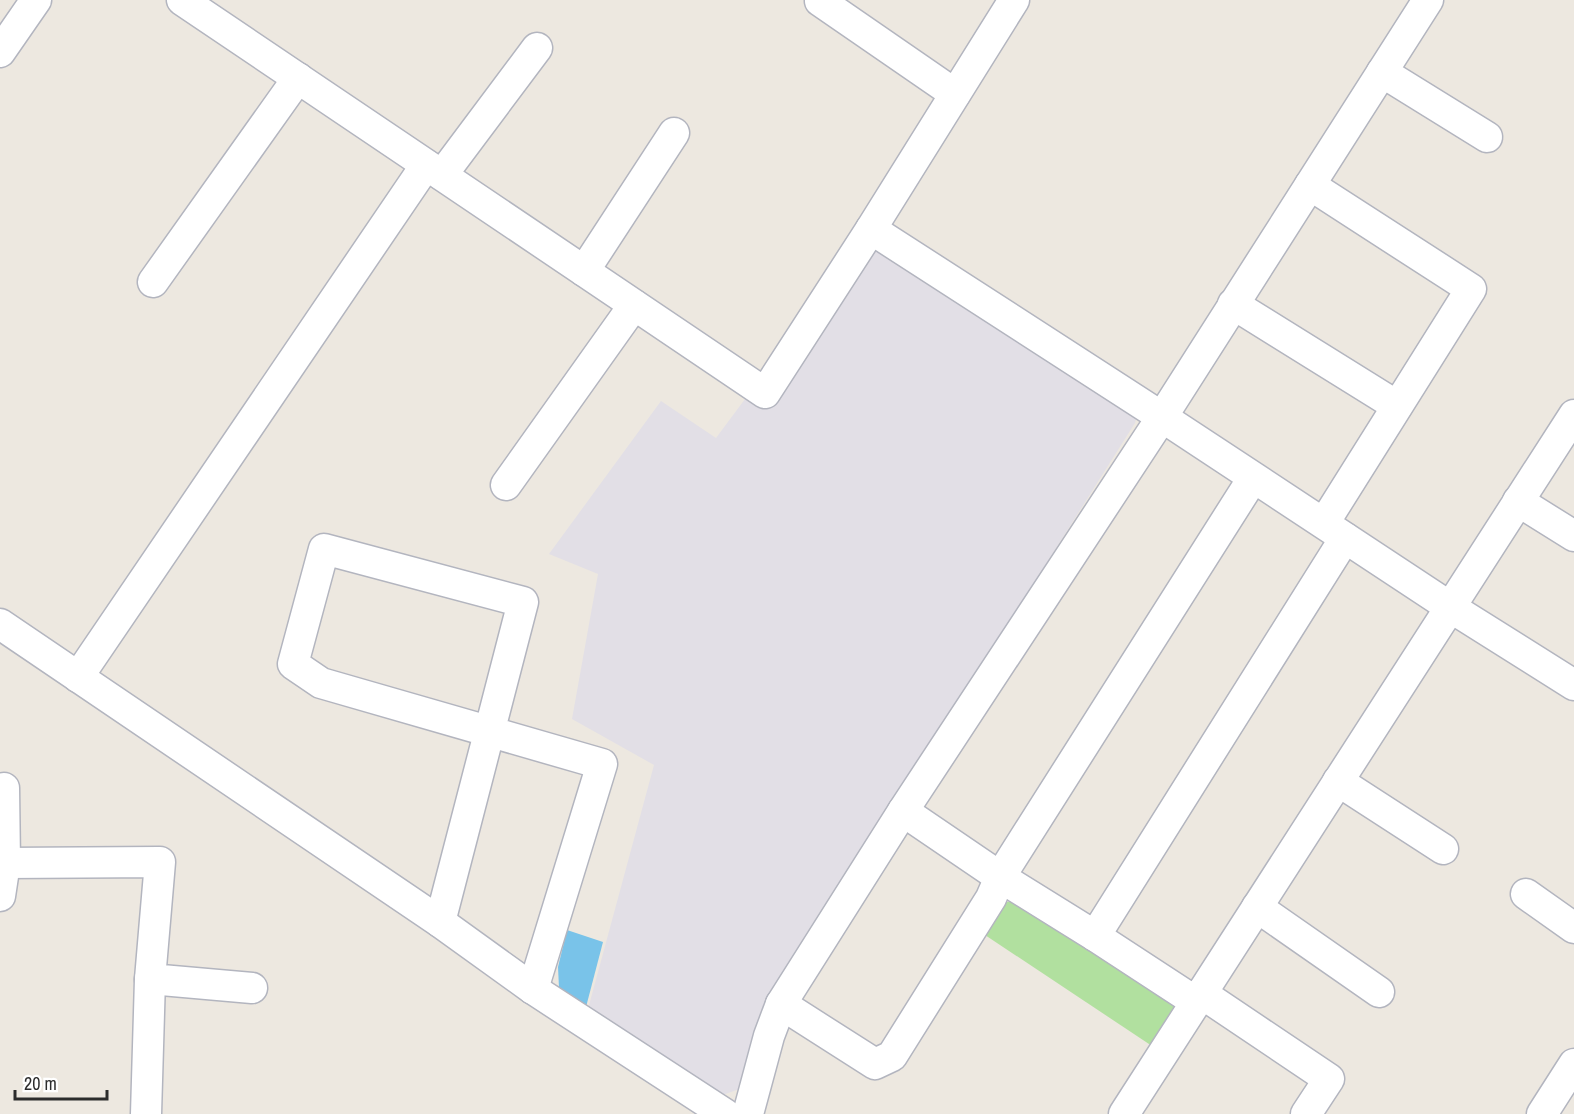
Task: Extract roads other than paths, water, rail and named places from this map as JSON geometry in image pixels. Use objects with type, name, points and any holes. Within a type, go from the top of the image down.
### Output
[{"type":"street","points":[[0,52],[36,0]]},
{"type":"street","points":[[182,0],[765,393],[1014,0]]},
{"type":"street","points":[[748,1114],[769,1036],[781,1004],[903,811],[1162,417],[1428,0]]},
{"type":"street","points":[[820,1],[955,94]]},
{"type":"street","points":[[78,677],[434,170],[537,48]]},
{"type":"street","points":[[1382,72],[1487,136]]},
{"type":"street","points":[[153,282],[298,78]]},
{"type":"street","points":[[584,271],[674,133]]},
{"type":"street","points":[[1095,936],[1334,531],[1397,406],[1471,289],[1310,185]]},
{"type":"street","points":[[871,229],[1574,686]]},
{"type":"street","points":[[1233,304],[1397,406]]},
{"type":"street","points":[[506,485],[634,305]]},
{"type":"street","points":[[1124,1114],[1574,415]]},
{"type":"street","points":[[781,1004],[875,1064],[892,1056],[991,898],[1000,876],[1254,478]]},
{"type":"street","points":[[1518,501],[1574,536]]},
{"type":"street","points":[[440,922],[489,731],[523,602],[324,549],[293,664],[321,683],[489,731],[602,764],[533,989]]},
{"type":"street","points":[[0,624],[440,922],[533,989],[725,1114]]},
{"type":"street","points":[[1338,781],[1443,849]]},
{"type":"street","points":[[0,896],[5,863],[4,788]]},
{"type":"street","points":[[903,811],[1095,936],[1199,997],[1329,1078],[1306,1114]]},
{"type":"street","points":[[5,863],[160,861],[150,979],[146,1114]]},
{"type":"street","points":[[1526,894],[1574,928]]},
{"type":"street","points":[[1257,907],[1379,992]]},
{"type":"street","points":[[150,979],[252,988]]},
{"type":"street","points":[[1542,1114],[1574,1064]]},
{"type":"water","points":[[567,930],[603,942],[586,1007],[559,988],[558,967]]}]
